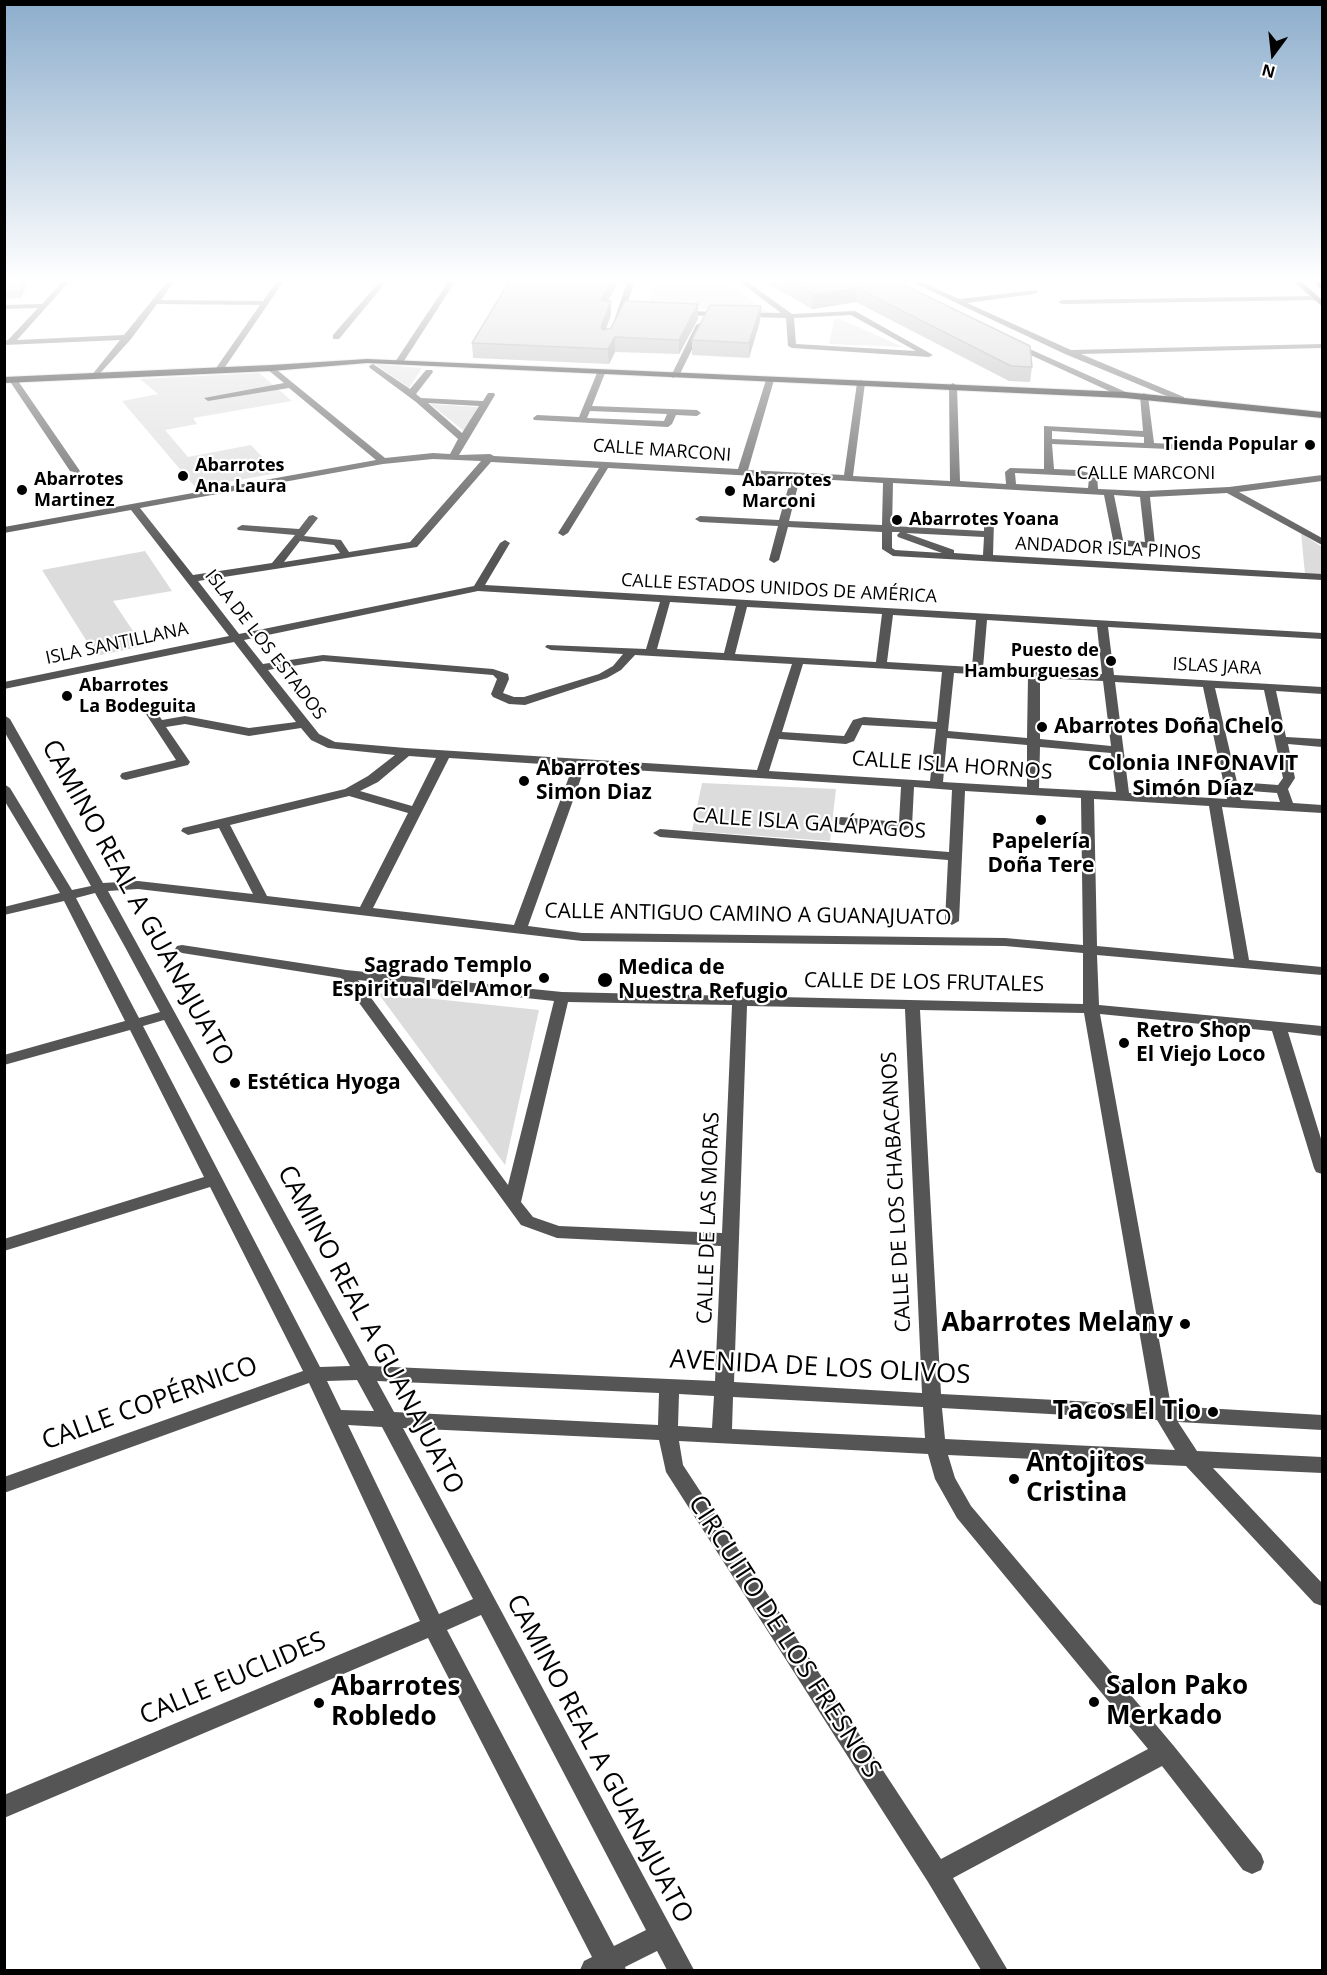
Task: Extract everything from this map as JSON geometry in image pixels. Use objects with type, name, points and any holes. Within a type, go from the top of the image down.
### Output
[{"type":"main road","points":[[9,380],[140,374]]},
{"type":"main road","points":[[630,374],[953,386],[1144,396],[1323,415]]},
{"type":"main road","points":[[1300,413],[1323,421]]},
{"type":"street","points":[[278,374],[383,461]]},
{"type":"street","points":[[384,374],[419,400],[463,438]]},
{"type":"street","points":[[411,394],[427,374]]},
{"type":"street","points":[[582,420],[601,374]]},
{"type":"street","points":[[1080,374],[1125,395]]},
{"type":"street","points":[[1121,374],[1181,399]]},
{"type":"street","points":[[9,380],[75,471]]},
{"type":"street","points":[[742,473],[770,380]]},
{"type":"street","points":[[848,478],[861,383]]},
{"type":"street","points":[[208,398],[290,385]]},
{"type":"street","points":[[953,386],[955,484]]},
{"type":"street","points":[[454,456],[491,395]]},
{"type":"street","points":[[1144,396],[1149,446]]},
{"type":"street","points":[[419,400],[484,404]]},
{"type":"street","points":[[587,408],[697,413]]},
{"type":"street","points":[[537,418],[668,424],[672,412]]},
{"type":"street","points":[[1049,472],[1047,428],[1147,434]]},
{"type":"street","points":[[1047,441],[1189,448]]},
{"type":"street","name":"CALLE MARCONI","points":[[4,530],[383,461],[454,456],[1145,494],[1229,490],[1322,479]]},
{"type":"street","points":[[190,579],[412,545],[490,457]]},
{"type":"street","points":[[563,533],[606,464]]},
{"type":"street","points":[[1011,487],[1010,472],[1049,472],[1094,477],[1094,492]]},
{"type":"street","points":[[774,560],[796,476]]},
{"type":"street","points":[[886,529],[888,481]]},
{"type":"street","points":[[1229,490],[1323,542]]},
{"type":"street","points":[[1109,493],[1118,543],[1150,545],[1145,494]]},
{"type":"street","name":"ISLA DE LOS ESTADOS","points":[[134,507],[315,737],[332,745],[444,755],[580,763]]},
{"type":"street","points":[[276,565],[313,518]]},
{"type":"street","points":[[700,519],[988,534]]},
{"type":"street","points":[[988,559],[989,522]]},
{"type":"street","points":[[242,528],[299,535],[337,543],[346,554]]},
{"type":"street","points":[[886,529],[967,558]]},
{"type":"street","name":"ANDADOR ISLA PINOS","points":[[886,529],[887,549],[892,553],[1323,577]]},
{"type":"street","points":[[478,588],[505,543]]},
{"type":"street","name":"CALLE ESTADOS UNIDOS DE AMÉRICA","points":[[238,638],[478,588],[888,612],[982,622],[1102,624],[1323,636]]},
{"type":"street","points":[[650,653],[666,599]]},
{"type":"street","points":[[728,658],[742,604]]},
{"type":"street","points":[[881,666],[888,612]]},
{"type":"street","points":[[977,671],[982,622]]},
{"type":"street","points":[[1102,624],[1123,796]]},
{"type":"street","name":"ISLA SANTILLANA","points":[[4,686],[238,638]]},
{"type":"street","name":"ISLAS JARA","points":[[551,647],[1323,690]]},
{"type":"street","points":[[261,668],[323,658],[493,672],[502,674],[503,679],[497,694],[513,701],[525,701],[603,676],[616,668],[632,652]]},
{"type":"street","points":[[762,774],[798,662]]},
{"type":"street","points":[[936,784],[948,670]]},
{"type":"street","points":[[1033,791],[1034,675]]},
{"type":"street","points":[[1208,684],[1235,804]]},
{"type":"street","points":[[1269,688],[1289,778],[1282,789],[1287,807]]},
{"type":"street","points":[[126,776],[184,762],[148,708]]},
{"type":"street","name":"CAMINO REAL A GUANAJUATO","points":[[4,719],[169,1014],[388,1419],[681,1971]]},
{"type":"street","points":[[159,724],[185,720],[249,732],[303,724]]},
{"type":"street","points":[[775,735],[846,740],[850,738],[857,723],[864,721],[1117,750]]},
{"type":"street","points":[[1279,740],[1323,743]]},
{"type":"street","points":[[188,831],[349,792],[373,779],[406,752]]},
{"type":"street","points":[[364,912],[444,755]]},
{"type":"street","points":[[519,930],[580,763]]},
{"type":"street","name":"CALLE ISLA HORNOS","points":[[580,763],[1323,809]]},
{"type":"street","points":[[840,821],[905,826],[908,783]]},
{"type":"street","points":[[952,921],[959,786]]},
{"type":"street","points":[[1231,786],[1282,789]]},
{"type":"street","points":[[5,791],[68,895],[314,1374],[434,1625],[605,1968],[662,1935]]},
{"type":"street","points":[[349,792],[415,811]]},
{"type":"street","points":[[1087,794],[1091,1009],[1163,1414],[1191,1458],[1323,1597]]},
{"type":"street","points":[[1215,802],[1242,964]]},
{"type":"street","points":[[223,823],[262,899]]},
{"type":"street","name":"CALLE ISLA GALÁPAGOS","points":[[660,833],[954,856]]},
{"type":"street","name":"CALLE ANTIGUO CAMINO A GUANAJUATO","points":[[4,911],[99,888],[138,885],[582,937],[1005,942],[1323,971]]},
{"type":"street","name":"CALLE DE LOS FRUTALES","points":[[182,949],[346,974],[562,997],[1091,1009],[1323,1031]]},
{"type":"street","points":[[346,974],[527,1221],[557,1232],[730,1240]]},
{"type":"street","points":[[512,1203],[562,997]]},
{"type":"street","name":"CALLE DE LAS MORAS","points":[[722,1436],[740,1002]]},
{"type":"street","name":"CALLE DE LOS CHABACANOS","points":[[912,1006],[936,1447]]},
{"type":"street","points":[[4,1060],[169,1014]]},
{"type":"street","points":[[1279,1027],[1323,1168]]},
{"type":"street","points":[[4,1245],[214,1180]]},
{"type":"street","name":"AVENIDA DE LOS OLIVOS","points":[[314,1374],[363,1373],[724,1389],[1323,1422]]},
{"type":"street","name":"CALLE COPÉRNICO","points":[[4,1485],[314,1374]]},
{"type":"street","name":"CIRCUITO DE LOS FRESNOS","points":[[669,1387],[668,1434],[673,1466],[937,1875],[994,1969]]},
{"type":"street","points":[[334,1418],[1323,1465]]},
{"type":"street","points":[[936,1447],[945,1479],[964,1512],[1165,1752],[1252,1862]]},
{"type":"street","name":"CALLE EUCLIDES","points":[[4,1808],[485,1604]]},
{"type":"street","points":[[937,1875],[1165,1752]]},
{"type":"shaded area","points":[[260,374],[292,401],[193,418],[197,424],[165,430],[188,457],[251,445],[277,473],[196,488],[122,401],[158,394],[140,379]]},
{"type":"shaded area","points":[[389,374],[418,374],[409,388]]},
{"type":"shaded area","points":[[430,404],[478,407],[464,431]]},
{"type":"shaded area","points":[[1301,533],[1322,547],[1322,575],[1305,574]]},
{"type":"shaded area","points":[[145,551],[172,591],[113,601],[143,646],[96,656],[42,570]]},
{"type":"shaded area","points":[[702,783],[836,789],[830,841],[692,831]]},
{"type":"shaded area","points":[[378,993],[539,1010],[505,1165]]},
{"type":"place","name":"Tienda Popular","points":[[1310,445]]},
{"type":"place","name":"Abarrotes Ana Laura","points":[[183,476]]},
{"type":"place","name":"Abarrotes Martinez","points":[[22,490]]},
{"type":"place","name":"Abarrotes Marconi","points":[[730,491]]},
{"type":"place","name":"Abarrotes Yoana","points":[[897,520]]},
{"type":"place","name":"Puesto de Hamburguesas","points":[[1111,661]]},
{"type":"place","name":"Abarrotes La Bodeguita","points":[[67,696]]},
{"type":"place","name":"Abarrotes Doña Chelo","points":[[1042,727]]},
{"type":"place","name":"Abarrotes Simon Diaz","points":[[524,781]]},
{"type":"place","name":"Papelería Doña Tere","points":[[1041,820]]},
{"type":"place","name":"Sagrado Templo Espiritual del Amor","points":[[544,978]]},
{"type":"place","name":"Medica de Nuestra Refugio","points":[[605,980]]},
{"type":"place","name":"Retro Shop El Viejo Loco","points":[[1124,1043]]},
{"type":"place","name":"Estética Hyoga","points":[[235,1083]]},
{"type":"place","name":"Abarrotes Melany","points":[[1185,1324]]},
{"type":"place","name":"Tacos El Tio","points":[[1213,1412]]},
{"type":"place","name":"Antojitos Cristina","points":[[1014,1479]]},
{"type":"place","name":"Salon Pako Merkado","points":[[1094,1702]]},
{"type":"place","name":"Abarrotes Robledo","points":[[319,1703]]},
{"type":"district","name":"Colonia INFONAVIT Simón Díaz","points":[[1193,776]]}]
